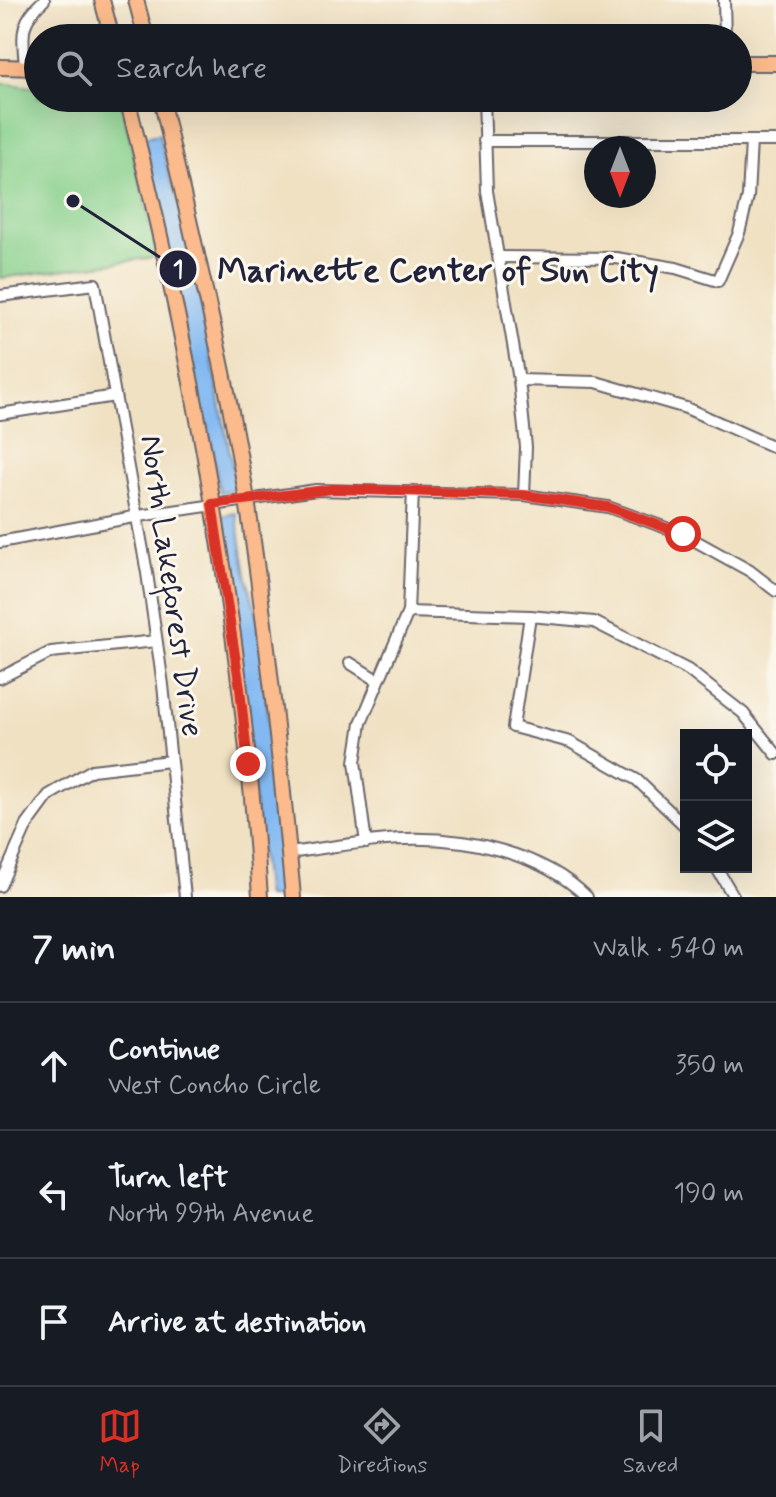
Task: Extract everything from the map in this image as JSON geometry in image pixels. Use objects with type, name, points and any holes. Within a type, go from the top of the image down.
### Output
[{"type":"main road","points":[[102,0],[108,24]]},
{"type":"main road","points":[[136,0],[142,24]]},
{"type":"main road","points":[[752,63],[776,63]]},
{"type":"main road","points":[[0,67],[24,68]]},
{"type":"main road","points":[[130,112],[171,284],[212,504],[240,688],[260,897]]},
{"type":"main road","points":[[164,112],[208,300],[246,499],[269,666],[293,897]]},
{"type":"street","points":[[25,24],[29,14],[44,0]]},
{"type":"street","points":[[724,0],[725,24]]},
{"type":"street","points":[[484,112],[487,191],[519,380],[526,447],[524,495]]},
{"type":"street","points":[[484,141],[776,141]]},
{"type":"street","points":[[499,257],[616,258],[676,268],[718,281],[739,233],[748,197],[751,141]]},
{"type":"street","name":"North Lakeforest Drive","points":[[0,296],[95,284],[139,516],[185,897]]},
{"type":"street","points":[[519,380],[596,382],[686,408],[775,445]]},
{"type":"street","points":[[0,414],[115,396]]},
{"type":"street","points":[[0,542],[212,504],[324,489],[524,495],[608,507],[683,534],[750,571],[776,591]]},
{"type":"street","points":[[366,843],[355,762],[361,723],[408,612],[413,491]]},
{"type":"street","points":[[408,612],[530,616],[594,622],[688,670],[743,713],[776,754]]},
{"type":"street","points":[[530,616],[513,727],[570,742],[637,780],[680,821]]},
{"type":"street","points":[[0,678],[51,652],[156,641]]},
{"type":"street","points":[[350,663],[377,680]]},
{"type":"street","points":[[0,886],[27,825],[49,795],[92,770],[170,761]]},
{"type":"street","points":[[289,853],[405,839],[468,843],[522,857],[570,881],[587,897]]},
{"type":"street","points":[[720,873],[734,897]]},
{"type":"green space","points":[[0,83],[24,86],[24,112],[123,112],[158,257],[0,278]]},
{"type":"water","points":[[159,134],[170,179],[183,213],[237,490],[220,492],[199,397],[144,137]]},
{"type":"water","points":[[236,513],[246,575],[256,611],[286,897],[266,897],[221,516]]},
{"type":"place","name":"Marinette Center of Sun City","points":[[73,201]]},
{"type":"route","points":[[248,764],[240,688],[212,504],[333,489],[524,495],[608,507],[683,534]]}]
